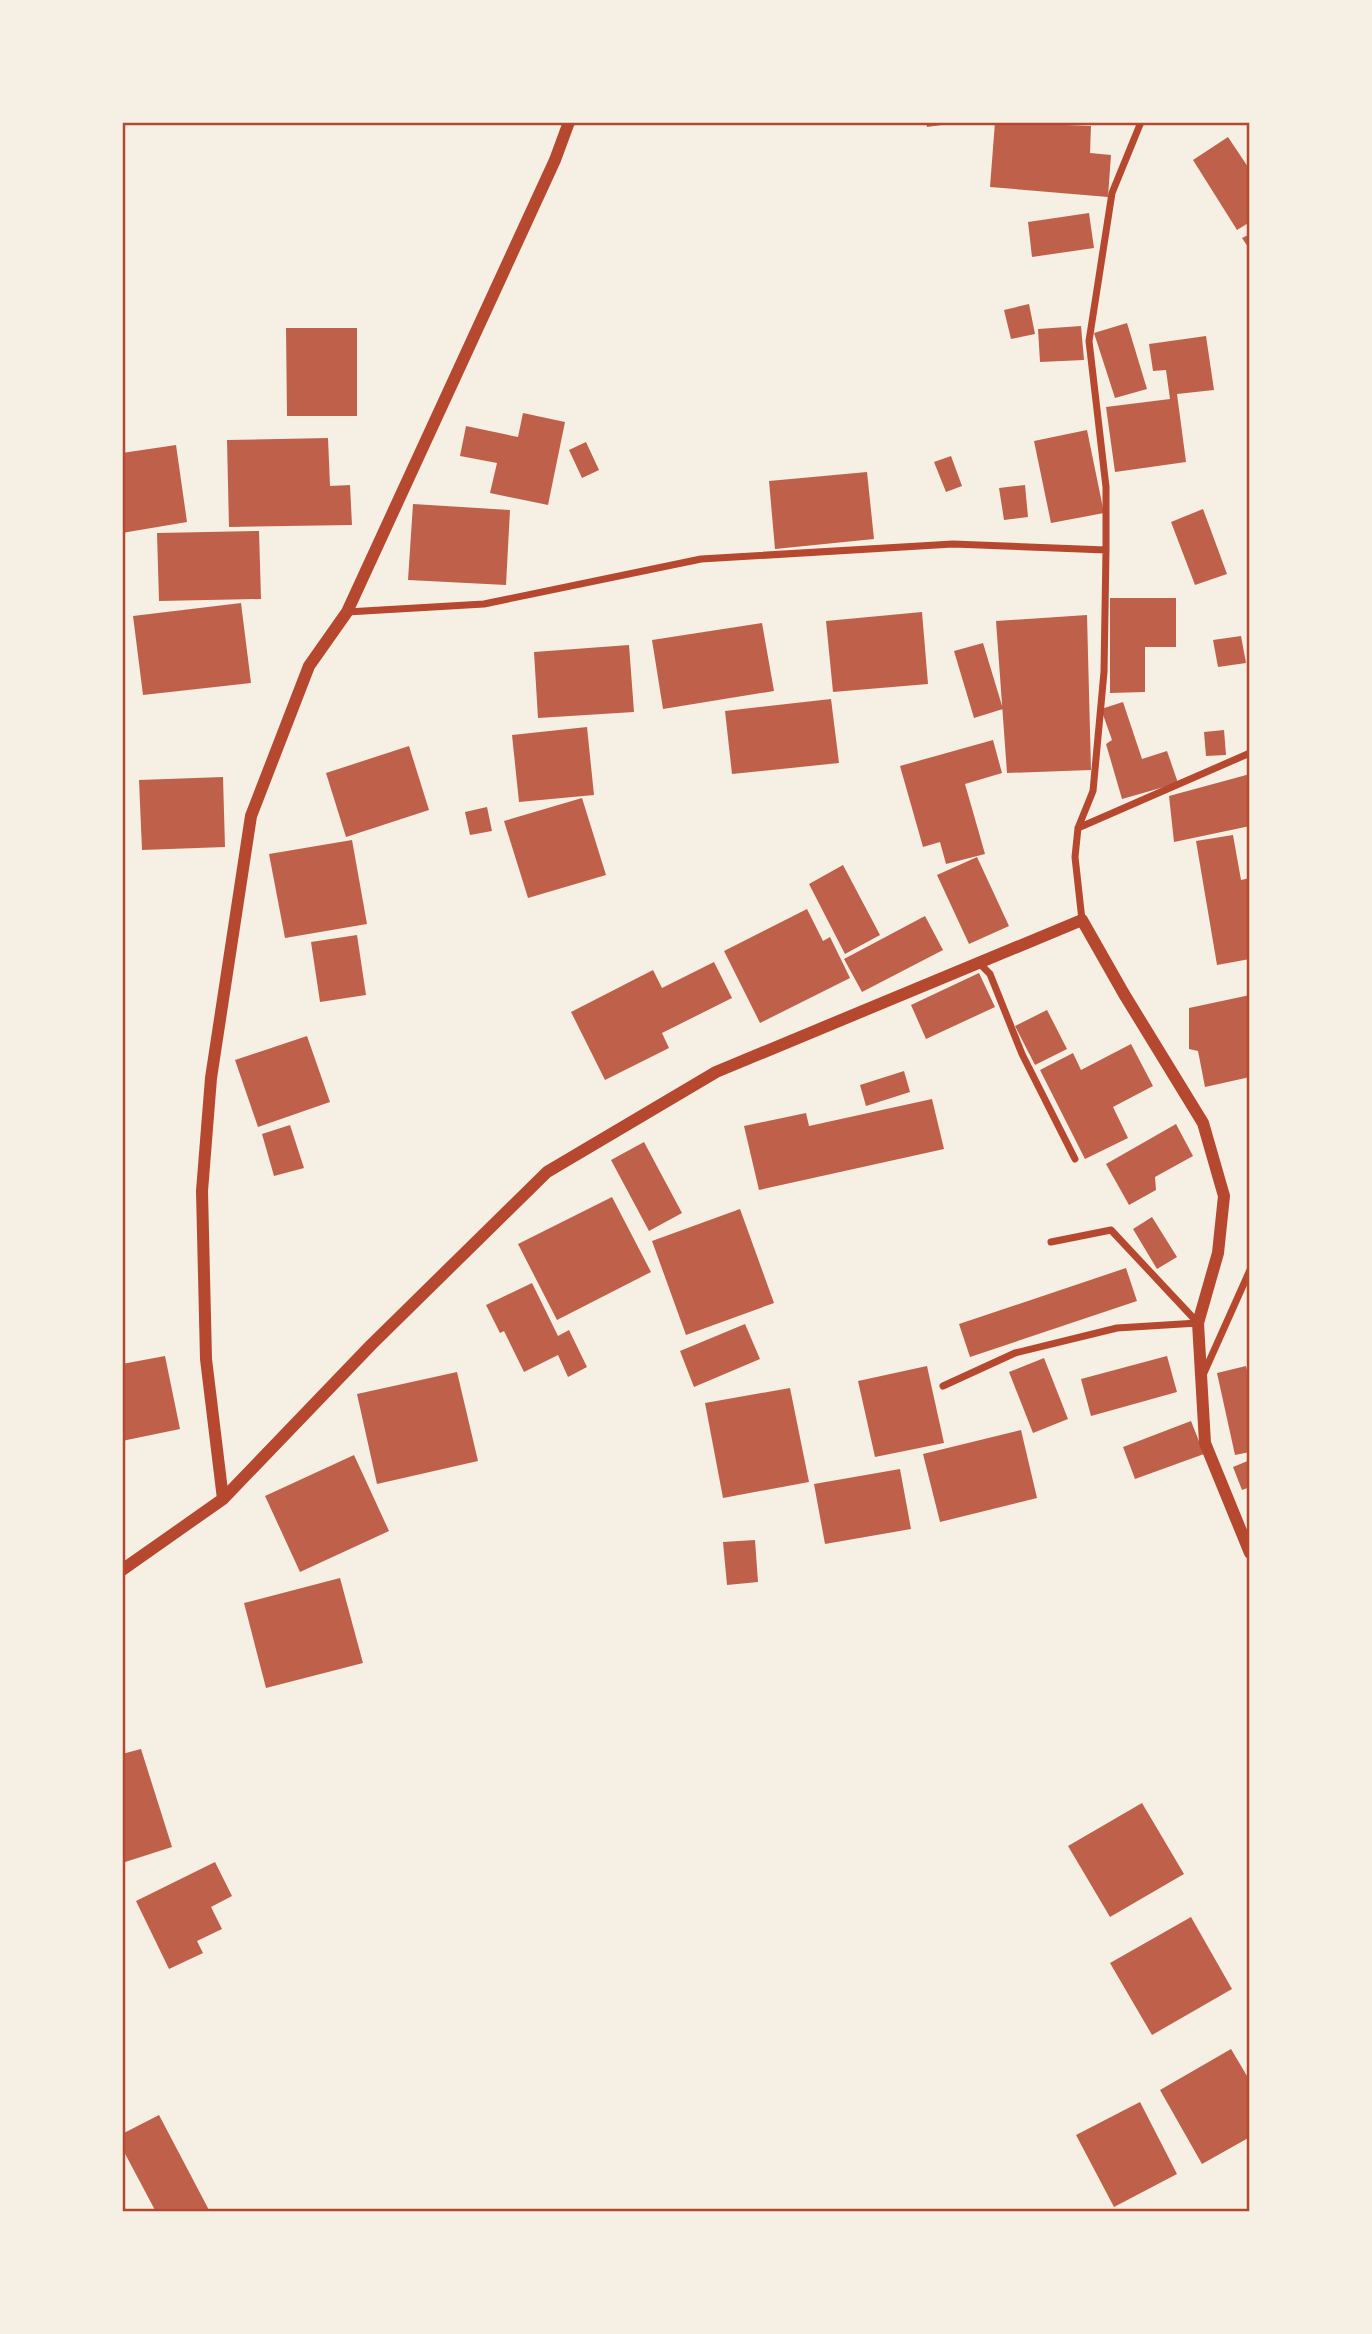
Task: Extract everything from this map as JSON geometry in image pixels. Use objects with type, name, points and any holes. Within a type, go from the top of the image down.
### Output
[{"type":"street","points":[[223,1499],[206,1359],[202,1191],[211,1078],[251,816],[309,666],[347,612],[555,160],[569,122]]},
{"type":"street","points":[[1141,122],[1112,193],[1089,341],[1106,487],[1104,672],[1093,791],[1078,828],[1075,857],[1082,920],[1203,1123],[1224,1196],[1218,1253],[1198,1323],[1205,1443],[1250,1553]]},
{"type":"street","points":[[347,612],[484,604],[701,559],[953,544],[1106,550]]},
{"type":"street","points":[[1078,828],[1250,753]]},
{"type":"street","points":[[122,1570],[223,1499],[371,1345],[547,1172],[716,1072],[1082,920]]},
{"type":"street","points":[[979,963],[990,974],[1022,1054],[1075,1160]]},
{"type":"street","points":[[1051,1242],[1111,1230],[1198,1323]]},
{"type":"street","points":[[1201,1380],[1250,1270]]},
{"type":"street","points":[[943,1386],[1015,1353],[1117,1328],[1198,1323]]},
{"type":"building","points":[[926,122],[949,122],[949,124],[927,127]]},
{"type":"building","points":[[995,122],[1091,126],[1090,153],[1111,155],[1108,197],[990,187]]},
{"type":"building","points":[[1228,137],[1250,170],[1250,222],[1237,230],[1193,160]]},
{"type":"building","points":[[1089,213],[1094,248],[1032,257],[1028,222]]},
{"type":"building","points":[[1250,234],[1250,250],[1242,238]]},
{"type":"building","points":[[1029,304],[1035,334],[1011,339],[1004,310]]},
{"type":"building","points":[[1127,323],[1147,389],[1115,398],[1094,333]]},
{"type":"building","points":[[1081,326],[1084,360],[1040,362],[1038,329]]},
{"type":"building","points":[[286,328],[357,328],[357,416],[287,416]]},
{"type":"building","points":[[1206,336],[1214,390],[1177,394],[1186,462],[1115,472],[1106,407],[1170,399],[1166,370],[1153,371],[1149,344]]},
{"type":"building","points":[[523,413],[565,422],[548,505],[490,493],[497,463],[460,456],[466,426],[518,437]]},
{"type":"building","points":[[1087,430],[1104,513],[1051,523],[1034,441]]},
{"type":"building","points":[[328,438],[330,486],[350,485],[352,525],[229,527],[227,440]]},
{"type":"building","points":[[586,442],[599,470],[582,478],[569,450]]},
{"type":"building","points":[[176,445],[187,522],[122,533],[122,453]]},
{"type":"building","points":[[951,456],[962,486],[946,492],[934,462]]},
{"type":"building","points":[[867,472],[874,539],[775,549],[769,481]]},
{"type":"building","points":[[1025,485],[1028,517],[1004,520],[999,488]]},
{"type":"building","points":[[413,504],[510,510],[506,585],[408,580]]},
{"type":"building","points":[[1203,509],[1227,574],[1195,585],[1171,522]]},
{"type":"building","points":[[259,531],[261,599],[159,601],[157,533]]},
{"type":"building","points":[[1110,598],[1176,598],[1176,647],[1145,647],[1145,692],[1110,693]]},
{"type":"building","points":[[241,603],[251,683],[143,695],[133,616]]},
{"type":"building","points":[[922,612],[928,684],[833,692],[826,621]]},
{"type":"building","points":[[1087,615],[1091,770],[1007,773],[996,621]]},
{"type":"building","points":[[762,623],[774,691],[663,709],[652,640]]},
{"type":"building","points":[[1241,636],[1246,663],[1218,667],[1213,640]]},
{"type":"building","points":[[983,643],[1003,709],[974,718],[954,651]]},
{"type":"building","points":[[629,645],[634,712],[538,718],[534,652]]},
{"type":"building","points":[[831,699],[839,763],[732,774],[725,711]]},
{"type":"building","points":[[1123,702],[1142,759],[1167,751],[1178,783],[1122,799],[1106,744],[1112,740],[1101,709]]},
{"type":"building","points":[[587,727],[594,795],[519,802],[512,735]]},
{"type":"building","points":[[1224,730],[1226,755],[1206,756],[1204,732]]},
{"type":"building","points":[[993,740],[1002,773],[965,784],[985,854],[946,864],[940,842],[923,847],[900,766]]},
{"type":"building","points":[[409,746],[429,810],[346,837],[326,773]]},
{"type":"building","points":[[1250,774],[1250,826],[1174,842],[1169,796]]},
{"type":"building","points":[[223,777],[225,847],[142,850],[139,780]]},
{"type":"building","points":[[582,798],[606,875],[528,898],[504,821]]},
{"type":"building","points":[[487,807],[492,831],[470,835],[465,812]]},
{"type":"building","points":[[1233,835],[1241,880],[1250,878],[1250,959],[1217,965],[1196,841]]},
{"type":"building","points":[[352,840],[367,924],[285,938],[269,854]]},
{"type":"building","points":[[977,857],[1009,926],[969,944],[937,875]]},
{"type":"building","points":[[843,865],[880,935],[845,954],[809,884]]},
{"type":"building","points":[[807,909],[823,941],[830,937],[850,978],[760,1023],[724,951]]},
{"type":"building","points":[[925,916],[943,950],[862,992],[844,959]]},
{"type":"building","points":[[357,935],[366,995],[320,1002],[311,942]]},
{"type":"building","points":[[714,962],[732,998],[662,1033],[669,1048],[605,1080],[571,1012],[653,970],[662,988]]},
{"type":"building","points":[[979,973],[995,1007],[926,1039],[911,1005]]},
{"type":"building","points":[[1250,995],[1250,1077],[1205,1087],[1198,1051],[1189,1049],[1189,1008]]},
{"type":"building","points":[[1047,1010],[1067,1049],[1035,1065],[1015,1026]]},
{"type":"building","points":[[307,1036],[330,1102],[258,1127],[235,1060]]},
{"type":"building","points":[[1131,1044],[1153,1086],[1113,1107],[1128,1138],[1085,1159],[1040,1070],[1073,1053],[1081,1070]]},
{"type":"building","points":[[904,1071],[910,1092],[866,1106],[860,1085]]},
{"type":"building","points":[[932,1099],[944,1149],[759,1190],[744,1126],[806,1113],[809,1126]]},
{"type":"building","points":[[1176,1124],[1193,1156],[1155,1177],[1156,1190],[1129,1205],[1106,1164]]},
{"type":"building","points":[[290,1125],[304,1168],[274,1176],[262,1134]]},
{"type":"building","points":[[644,1142],[682,1213],[649,1231],[611,1160]]},
{"type":"building","points":[[612,1197],[651,1272],[557,1320],[518,1244]]},
{"type":"building","points":[[740,1209],[774,1303],[686,1335],[652,1241]]},
{"type":"building","points":[[1152,1217],[1177,1257],[1157,1269],[1133,1229]]},
{"type":"building","points":[[1126,1268],[1137,1301],[970,1357],[959,1324]]},
{"type":"building","points":[[532,1283],[558,1336],[569,1330],[587,1367],[568,1377],[558,1355],[524,1372],[504,1331],[500,1333],[486,1305]]},
{"type":"building","points":[[745,1324],[760,1359],[694,1387],[680,1351]]},
{"type":"building","points":[[165,1356],[180,1429],[122,1441],[122,1364]]},
{"type":"building","points":[[1167,1356],[1177,1392],[1091,1416],[1081,1379]]},
{"type":"building","points":[[1044,1358],[1068,1419],[1033,1433],[1009,1372]]},
{"type":"building","points":[[927,1366],[944,1443],[875,1457],[858,1381]]},
{"type":"building","points":[[1246,1366],[1250,1383],[1250,1452],[1235,1455],[1217,1373]]},
{"type":"building","points":[[457,1372],[478,1461],[377,1484],[357,1394]]},
{"type":"building","points":[[790,1388],[809,1482],[723,1498],[705,1403]]},
{"type":"building","points":[[1191,1421],[1204,1454],[1135,1479],[1123,1447]]},
{"type":"building","points":[[1021,1430],[1037,1498],[940,1522],[923,1454]]},
{"type":"building","points":[[354,1455],[389,1531],[300,1572],[265,1496]]},
{"type":"building","points":[[1250,1460],[1250,1487],[1242,1490],[1233,1467]]},
{"type":"building","points":[[900,1469],[911,1529],[825,1544],[814,1484]]},
{"type":"building","points":[[755,1540],[758,1582],[727,1585],[723,1542]]},
{"type":"building","points":[[340,1578],[363,1663],[266,1688],[244,1603]]},
{"type":"building","points":[[141,1749],[172,1847],[122,1863],[122,1754]]},
{"type":"building","points":[[1142,1803],[1184,1874],[1110,1917],[1068,1846]]},
{"type":"building","points":[[215,1862],[232,1896],[211,1907],[222,1929],[197,1941],[203,1953],[169,1969],[136,1901]]},
{"type":"building","points":[[1191,1917],[1232,1989],[1152,2035],[1110,1963]]},
{"type":"building","points":[[1231,2049],[1250,2081],[1250,2137],[1202,2164],[1160,2090]]},
{"type":"building","points":[[1140,2102],[1177,2174],[1114,2207],[1076,2135]]},
{"type":"building","points":[[159,2115],[210,2212],[156,2212],[122,2148],[122,2134]]}]
